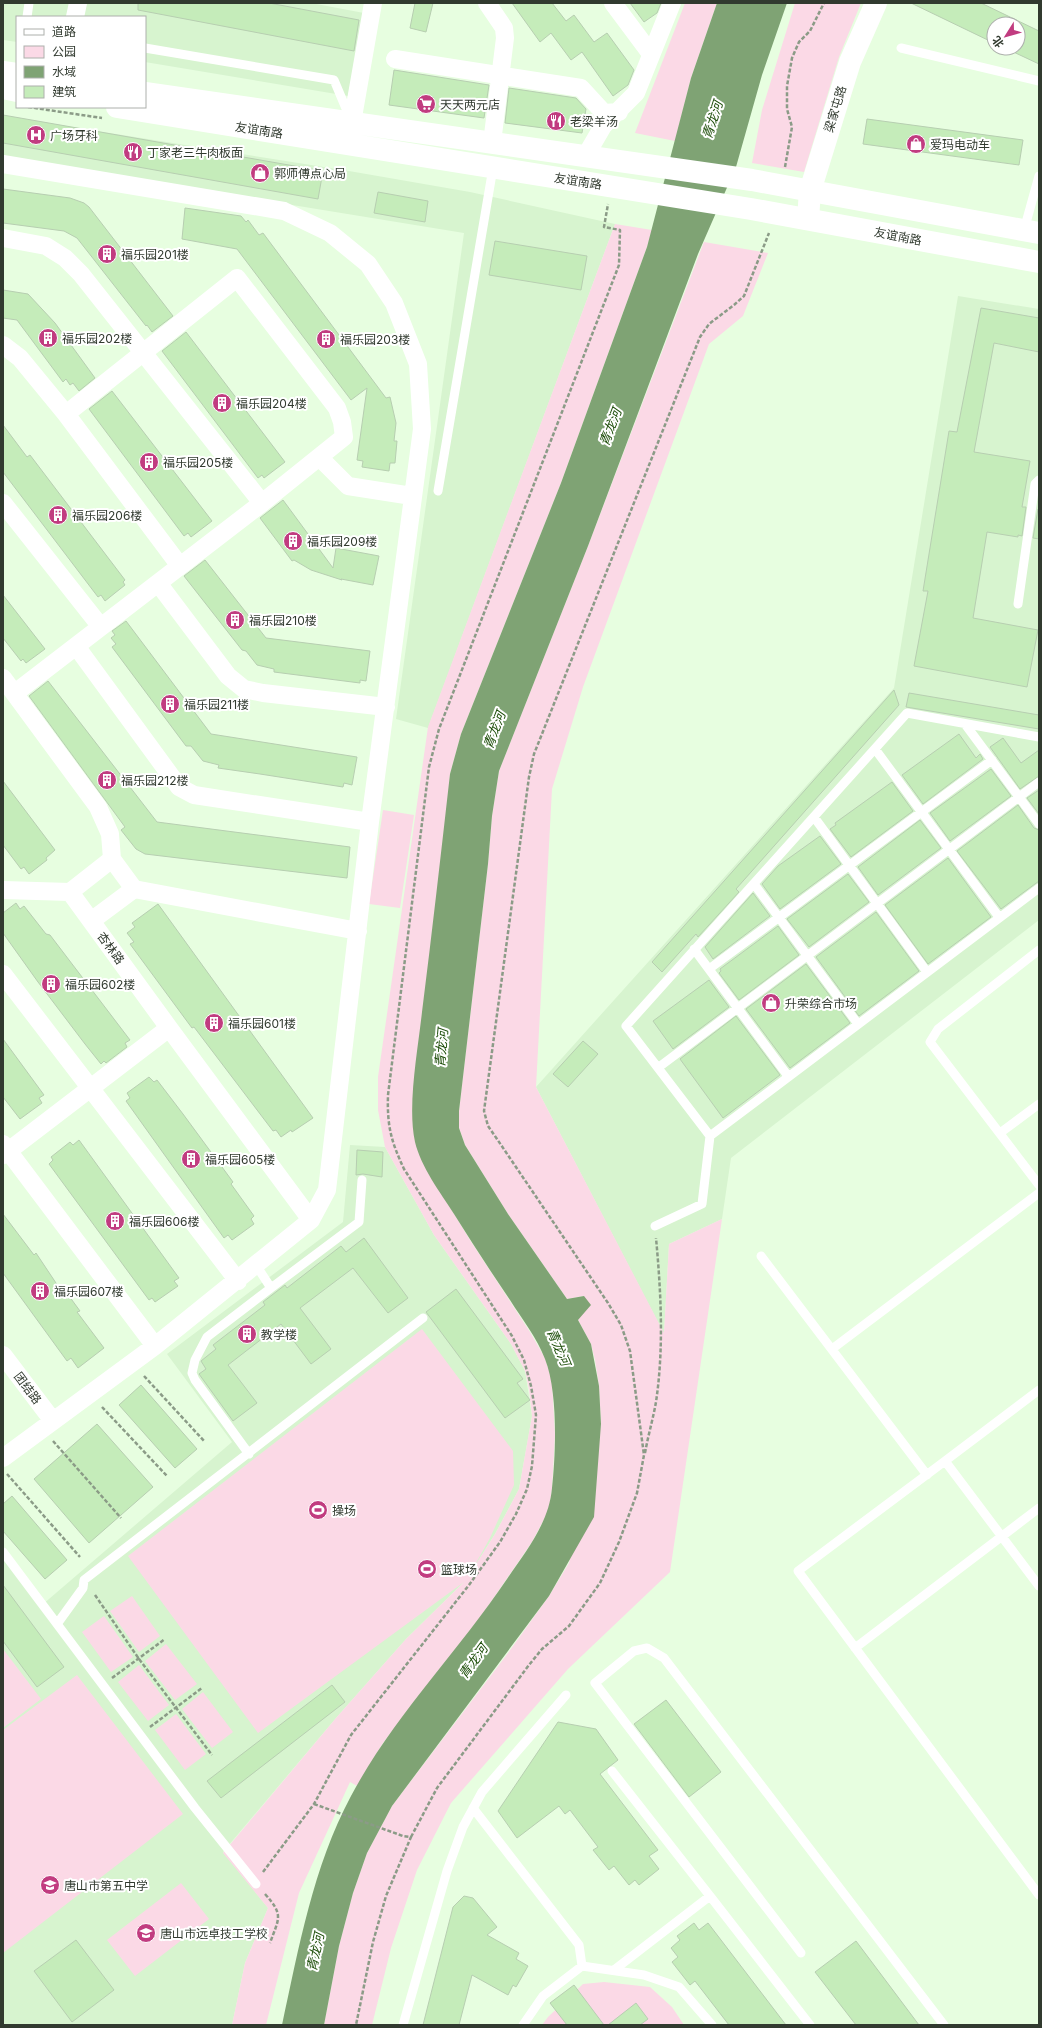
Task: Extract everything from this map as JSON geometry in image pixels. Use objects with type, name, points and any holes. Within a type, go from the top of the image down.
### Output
[{"type":"main road","name":"梁家屯路","points":[[808,219],[810,191],[850,62],[876,3]]},
{"type":"main road","points":[[3,72],[16,73]]},
{"type":"main road","points":[[3,88],[16,91]]},
{"type":"main road","name":"友谊南路","points":[[146,93],[752,180],[1032,231]]},
{"type":"main road","name":"友谊南路","points":[[123,108],[493,168],[609,195],[751,209],[1039,262]]},
{"type":"street","points":[[75,16],[78,3]]},
{"type":"street","points":[[352,123],[373,3]]},
{"type":"street","points":[[486,3],[504,28],[505,38],[492,143]]},
{"type":"street","points":[[613,3],[651,54]]},
{"type":"street","points":[[585,157],[603,126],[619,112],[636,93],[672,3]]},
{"type":"street","points":[[395,59],[501,74],[581,88],[604,113],[619,112]]},
{"type":"street","points":[[3,164],[284,211],[330,233],[368,264],[394,303],[418,364],[422,429],[370,822],[327,1190],[311,1220],[154,1346],[3,1458]]},
{"type":"street","points":[[3,238],[46,246],[65,258],[81,274],[262,504]]},
{"type":"street","points":[[15,693],[262,504],[344,437],[342,422],[337,408],[237,278],[142,352],[66,414]]},
{"type":"street","points":[[3,345],[20,358],[66,414],[180,566]]},
{"type":"street","points":[[319,457],[348,486],[412,496]]},
{"type":"street","points":[[3,503],[101,627]]},
{"type":"street","points":[[158,583],[228,676],[244,689],[263,693],[386,707]]},
{"type":"street","points":[[76,646],[179,787],[194,795],[370,822]]},
{"type":"street","points":[[3,678],[98,807],[110,834],[112,859],[134,889],[358,931]]},
{"type":"street","points":[[3,890],[70,892],[112,859]]},
{"type":"street","points":[[91,921],[134,889]]},
{"type":"street","name":"杏林路","points":[[70,892],[311,1220]]},
{"type":"street","points":[[3,974],[238,1280]]},
{"type":"street","points":[[154,1346],[5,1150],[90,1089],[169,1028]]},
{"type":"street","name":"团结路","points":[[3,1355],[48,1425]]},
{"type":"lane","points":[[27,16],[29,3]]},
{"type":"lane","points":[[146,48],[334,80],[352,123]]},
{"type":"lane","points":[[901,48],[1039,82]]},
{"type":"lane","points":[[438,491],[493,168]]},
{"type":"lane","points":[[1032,231],[1039,176]]},
{"type":"lane","points":[[1018,604],[1035,484],[1039,480]]},
{"type":"lane","points":[[655,1226],[702,1204],[710,1136],[659,1067],[626,1026],[907,714],[1039,737]]},
{"type":"lane","points":[[965,724],[1039,824]]},
{"type":"lane","points":[[875,749],[999,918]]},
{"type":"lane","points":[[709,969],[992,760]]},
{"type":"lane","points":[[659,1067],[1039,782]]},
{"type":"lane","points":[[814,817],[927,972]]},
{"type":"lane","points":[[754,884],[858,1024]]},
{"type":"lane","points":[[710,1136],[1039,888]]},
{"type":"lane","points":[[694,949],[788,1076]]},
{"type":"lane","points":[[1039,950],[938,1029],[930,1042],[1039,1185]]},
{"type":"lane","points":[[1000,1133],[1039,1104]]},
{"type":"lane","points":[[249,1454],[195,1380],[192,1373],[195,1360],[207,1337],[359,1222],[362,1180]]},
{"type":"lane","points":[[832,1349],[1039,1193]]},
{"type":"lane","points":[[761,1256],[926,1475]]},
{"type":"lane","points":[[256,1265],[271,1288]]},
{"type":"lane","points":[[57,1624],[83,1588],[84,1580],[249,1454],[423,1318]]},
{"type":"lane","points":[[1039,1390],[798,1572],[1039,1895]]},
{"type":"lane","points":[[945,1461],[1039,1586]]},
{"type":"lane","points":[[856,1648],[1039,1508]]},
{"type":"lane","points":[[3,1552],[195,1808],[256,1884]]},
{"type":"lane","points":[[801,1953],[595,1683],[634,1651],[647,1648],[664,1658],[944,2025]]},
{"type":"lane","points":[[403,2025],[447,1871],[463,1827],[482,1792],[566,1695]]},
{"type":"lane","points":[[612,1770],[810,2025]]},
{"type":"lane","points":[[473,1808],[579,1945],[582,1966]]},
{"type":"lane","points":[[614,1970],[710,1896]]},
{"type":"lane","points":[[522,2025],[543,1996],[582,1966],[644,1975],[679,1987],[712,2025]]},
{"type":"path","points":[[780,186],[792,127],[787,109],[787,86],[792,58],[800,42],[810,31],[824,3]]},
{"type":"path","points":[[270,1943],[279,1917],[275,1905],[256,1884],[266,1866],[314,1804],[352,1735],[469,1585],[500,1542],[527,1489],[532,1466],[536,1415],[531,1386],[524,1360],[512,1336],[404,1169],[392,1144],[388,1118],[388,1095],[429,767],[439,729],[619,265],[620,230],[604,227],[609,195]]},
{"type":"path","points":[[644,1455],[630,1351],[621,1325],[604,1296],[488,1126],[484,1112],[527,792],[534,754],[700,337],[709,324],[734,306],[744,296],[764,247],[770,227]]},
{"type":"path","points":[[356,2025],[373,1942],[386,1896],[411,1837],[437,1788],[529,1665],[542,1649],[568,1626],[600,1583],[619,1542],[637,1493],[656,1402],[661,1337],[661,1286],[655,1226]]},
{"type":"path","points":[[132,1362],[205,1442]]},
{"type":"path","points":[[90,1394],[167,1476]]},
{"type":"path","points":[[48,1425],[121,1518]]},
{"type":"path","points":[[3,1470],[80,1557]]},
{"type":"path","points":[[84,1580],[139,1659],[212,1755]]},
{"type":"path","points":[[110,1680],[165,1639]]},
{"type":"path","points":[[148,1729],[202,1688]]},
{"type":"path","points":[[314,1804],[403,1836],[411,1837]]},
{"type":"shaded area","points":[[3,3],[311,3],[364,13],[348,96],[146,62],[146,16],[16,16],[16,42],[3,40]]},
{"type":"shaded area","points":[[3,116],[349,171],[470,192],[615,224],[428,728],[396,719],[464,233],[3,158]]},
{"type":"shaded area","name":"升荣综合市场","points":[[958,296],[1039,309],[1039,920],[731,1158],[722,1219],[669,1244],[664,1334],[536,1087],[894,688]]},
{"type":"shaded area","points":[[350,1145],[385,1147],[434,1235],[511,1344],[525,1371],[532,1416],[519,1489],[495,1534],[467,1579],[406,1639],[336,1718],[223,1852],[268,1908],[245,1963],[232,2025],[3,2025],[3,1553],[42,1605],[232,1442],[167,1354],[343,1222]]},
{"type":"green space","points":[[685,3],[717,3],[691,78],[675,141],[635,133]]},
{"type":"green space","points":[[795,3],[861,3],[839,57],[804,172],[752,163],[762,110]]},
{"type":"green space","points":[[615,224],[652,230],[561,483],[461,734],[450,774],[425,1166],[545,1358],[552,1381],[555,1435],[552,1489],[549,1510],[532,1542],[482,1615],[383,1743],[357,1786],[350,1782],[299,1893],[266,2025],[232,2025],[245,1963],[268,1908],[223,1853],[336,1718],[406,1639],[464,1582],[258,1733],[128,1556],[422,1329],[513,1451],[514,1485],[490,1538],[471,1572],[495,1534],[519,1489],[532,1416],[525,1371],[511,1344],[434,1235],[385,1147],[378,1110],[378,1077],[428,727]]},
{"type":"green space","points":[[704,242],[768,253],[743,316],[709,344],[583,687],[552,789],[536,1087],[664,1333],[669,1244],[722,1219],[670,1572],[568,1669],[451,1803],[417,1870],[391,1948],[372,2025],[324,2025],[339,1946],[353,1893],[367,1853],[392,1806],[508,1653],[549,1596],[569,1563],[601,1424],[599,1386],[595,1360],[591,1344],[578,1320],[584,1296],[567,1299],[508,1214],[465,1145],[459,1128],[459,1111],[488,864],[492,816],[499,771],[588,546]]},
{"type":"green space","points":[[383,810],[414,815],[400,908],[369,904]]},
{"type":"green space","points":[[132,1596],[160,1636],[139,1652],[110,1611]]},
{"type":"green space","points":[[104,1616],[133,1657],[111,1672],[82,1632]]},
{"type":"green space","points":[[166,1644],[197,1684],[175,1700],[145,1661]]},
{"type":"green space","points":[[3,1649],[41,1699],[3,1728]]},
{"type":"green space","points":[[139,1665],[169,1705],[148,1721],[118,1682]]},
{"type":"green space","name":"唐山市第五中学","points":[[77,1675],[183,1814],[3,1953],[3,1730]]},
{"type":"green space","points":[[203,1692],[233,1732],[212,1748],[182,1709]]},
{"type":"green space","points":[[176,1714],[206,1754],[185,1770],[155,1730]]},
{"type":"green space","points":[[181,1883],[209,1919],[135,1976],[107,1940]]},
{"type":"green space","points":[[604,1982],[650,1987],[672,2007],[684,2025],[542,2025],[548,2017],[583,1984]]},
{"type":"water","name":"青龙河","points":[[717,3],[787,3],[762,75],[736,167],[698,254],[588,546],[499,771],[492,816],[488,864],[459,1111],[459,1128],[465,1145],[508,1214],[567,1299],[584,1296],[591,1305],[578,1320],[591,1344],[599,1386],[601,1424],[594,1517],[549,1596],[392,1806],[367,1853],[353,1893],[339,1946],[324,2025],[282,2025],[301,1937],[317,1879],[338,1823],[351,1796],[386,1739],[488,1606],[522,1558],[536,1536],[550,1501],[554,1457],[555,1422],[552,1388],[545,1359],[534,1336],[437,1188],[422,1161],[415,1142],[412,1112],[416,1060],[450,774],[461,734],[561,483],[647,247],[691,78]]},
{"type":"building","points":[[138,3],[269,3],[359,20],[354,51],[138,10]]},
{"type":"building","points":[[415,3],[433,3],[426,32],[410,28]]},
{"type":"building","points":[[512,3],[552,3],[566,21],[574,15],[594,42],[607,33],[634,70],[628,85],[613,96],[582,52],[571,60],[551,33],[540,42]]},
{"type":"building","points":[[630,3],[661,3],[657,13],[644,22]]},
{"type":"building","points":[[911,3],[981,3],[1008,16],[986,16],[986,39]]},
{"type":"building","points":[[1026,25],[1039,31],[1039,64],[1022,56],[1026,56]]},
{"type":"building","points":[[394,70],[489,85],[484,118],[389,105]]},
{"type":"building","points":[[509,88],[576,98],[586,109],[582,133],[505,123]]},
{"type":"building","points":[[3,115],[323,171],[318,199],[3,143]]},
{"type":"building","points":[[867,119],[1023,140],[1019,165],[863,144]]},
{"type":"building","name":"福乐园201楼","points":[[3,189],[70,198],[84,203],[89,207],[173,316],[152,332],[77,238],[64,231],[3,223]]},
{"type":"building","points":[[378,192],[428,201],[425,222],[374,213]]},
{"type":"building","name":"福乐园203楼","points":[[185,208],[241,216],[246,222],[248,220],[259,235],[263,233],[386,398],[390,397],[396,423],[394,441],[397,441],[395,463],[390,463],[389,471],[362,467],[363,461],[357,460],[367,388],[351,400],[237,249],[182,239]]},
{"type":"building","points":[[495,241],[587,256],[581,290],[489,275]]},
{"type":"building","name":"福乐园202楼","points":[[3,290],[28,294],[55,323],[95,378],[79,391],[73,383],[70,385],[66,379],[63,382],[17,320],[3,318]]},
{"type":"building","points":[[981,308],[1039,318],[1039,352],[994,343],[974,452],[1030,461],[1022,507],[1026,507],[1022,536],[1018,535],[1018,537],[987,532],[973,618],[1038,630],[1027,687],[914,666],[928,591],[923,591],[949,431],[957,432]]},
{"type":"building","name":"福乐园204楼","points":[[186,332],[285,462],[264,478],[262,475],[258,478],[162,351]]},
{"type":"building","name":"福乐园205楼","points":[[112,391],[212,521],[191,537],[188,533],[184,536],[89,409]]},
{"type":"building","name":"福乐园206楼","points":[[3,425],[27,457],[30,455],[125,580],[123,582],[125,585],[105,601],[101,595],[98,597],[3,472]]},
{"type":"building","name":"福乐园209楼","points":[[283,500],[333,568],[336,548],[379,556],[373,585],[341,579],[342,580],[311,570],[294,560],[292,561],[260,518]]},
{"type":"building","points":[[1039,509],[1039,539],[1033,538]]},
{"type":"building","name":"福乐园210楼","points":[[205,560],[266,638],[370,651],[366,681],[360,680],[360,683],[274,672],[274,669],[257,665],[246,651],[242,650],[184,576]]},
{"type":"building","points":[[3,595],[45,649],[26,663],[23,659],[21,661],[3,638]]},
{"type":"building","name":"福乐园211楼","points":[[126,621],[211,734],[357,757],[352,785],[344,783],[343,787],[218,768],[219,765],[203,761],[191,746],[186,746],[112,647],[116,644],[111,638],[115,635],[112,631]]},
{"type":"building","name":"福乐园212楼","points":[[48,681],[157,822],[350,847],[347,878],[145,854],[136,849],[121,830],[125,827],[29,696]]},
{"type":"building","points":[[894,690],[899,705],[736,889],[739,892],[698,937],[696,934],[662,972],[652,962]]},
{"type":"building","points":[[909,693],[1039,715],[1039,729],[906,707]]},
{"type":"building","points":[[959,734],[976,758],[980,754],[983,759],[923,804],[902,775]]},
{"type":"building","points":[[1003,738],[1021,763],[1039,750],[1039,776],[1020,789],[990,747]]},
{"type":"building","points":[[991,769],[1011,796],[950,841],[930,813]]},
{"type":"building","points":[[3,781],[55,850],[46,858],[47,860],[29,874],[24,867],[21,869],[3,845]]},
{"type":"building","points":[[892,782],[913,811],[851,857],[830,829],[836,825],[835,823]]},
{"type":"building","points":[[1039,790],[1039,814],[1027,798]]},
{"type":"building","points":[[1018,805],[1034,828],[1039,830],[1039,881],[1001,909],[957,851]]},
{"type":"building","points":[[920,820],[941,848],[878,895],[858,867]]},
{"type":"building","points":[[820,836],[841,864],[780,909],[762,884],[778,866]]},
{"type":"building","points":[[948,858],[991,917],[928,964],[885,905]]},
{"type":"building","points":[[848,874],[869,902],[809,947],[787,919]]},
{"type":"building","points":[[753,893],[770,916],[713,959],[705,947]]},
{"type":"building","name":"福乐园602楼","points":[[16,903],[20,909],[24,906],[46,934],[50,935],[130,1040],[125,1043],[127,1047],[106,1063],[104,1061],[101,1064],[85,1044],[3,933],[3,913]]},
{"type":"building","name":"福乐园601楼","points":[[158,904],[313,1118],[292,1132],[291,1130],[281,1137],[276,1130],[273,1131],[194,1027],[192,1028],[130,944],[134,942],[127,933],[135,927],[132,923]]},
{"type":"building","points":[[876,912],[919,971],[859,1016],[816,957]]},
{"type":"building","points":[[778,926],[799,955],[739,1000],[719,973],[721,971],[720,969]]},
{"type":"building","points":[[806,964],[850,1023],[790,1068],[746,1009]]},
{"type":"building","points":[[709,980],[729,1007],[673,1049],[653,1021]]},
{"type":"building","points":[[736,1016],[780,1075],[723,1118],[680,1059]]},
{"type":"building","points":[[3,1039],[44,1095],[39,1098],[42,1103],[20,1119],[3,1097]]},
{"type":"building","points":[[583,1041],[598,1054],[568,1087],[553,1074]]},
{"type":"building","name":"福乐园605楼","points":[[149,1077],[154,1082],[157,1080],[183,1114],[233,1182],[231,1184],[254,1216],[251,1219],[254,1224],[232,1240],[228,1235],[224,1238],[126,1101],[130,1098],[127,1093]]},
{"type":"building","name":"福乐园606楼","points":[[79,1140],[179,1278],[174,1281],[178,1286],[155,1302],[152,1298],[149,1300],[49,1164],[53,1160],[51,1157],[70,1142],[73,1145]]},
{"type":"building","points":[[357,1150],[383,1152],[382,1177],[363,1174],[356,1175]]},
{"type":"building","name":"福乐园607楼","points":[[3,1214],[34,1255],[36,1253],[66,1298],[69,1296],[80,1311],[77,1312],[104,1348],[78,1368],[71,1358],[67,1361],[3,1273]]},
{"type":"building","name":"教学楼","points":[[364,1238],[408,1298],[388,1313],[353,1268],[300,1308],[331,1349],[311,1364],[281,1324],[228,1365],[257,1403],[233,1421],[199,1374],[206,1369],[201,1361],[216,1349],[213,1345],[265,1305],[263,1302],[285,1285],[287,1288],[341,1246],[346,1252]]},
{"type":"building","points":[[456,1289],[523,1379],[517,1383],[530,1400],[505,1418],[426,1312]]},
{"type":"building","points":[[141,1385],[197,1449],[175,1468],[119,1405]]},
{"type":"building","points":[[97,1424],[153,1487],[89,1543],[34,1479]]},
{"type":"building","points":[[12,1496],[67,1560],[45,1579],[3,1531],[3,1504]]},
{"type":"building","points":[[3,1585],[64,1667],[37,1687],[3,1641]]},
{"type":"building","points":[[332,1685],[345,1702],[221,1798],[207,1781]]},
{"type":"building","points":[[666,1700],[721,1772],[689,1797],[634,1724]]},
{"type":"building","points":[[558,1722],[596,1729],[618,1760],[600,1774],[658,1850],[649,1856],[659,1869],[639,1885],[635,1880],[629,1885],[614,1866],[609,1870],[593,1850],[598,1847],[570,1810],[565,1814],[559,1806],[517,1838],[498,1811]]},
{"type":"building","points":[[464,1896],[473,1898],[497,1927],[487,1935],[519,1953],[516,1959],[528,1966],[516,1987],[513,1985],[508,1995],[472,1975],[459,2025],[423,2025],[453,1907]]},
{"type":"building","points":[[694,1923],[699,1930],[708,1923],[786,2025],[729,2025],[695,1981],[690,1985],[672,1962],[678,1957],[671,1948],[680,1940],[677,1936]]},
{"type":"building","points":[[76,1940],[114,1990],[72,2022],[34,1971]]},
{"type":"building","points":[[856,1941],[919,2025],[856,2025],[815,1972]]},
{"type":"building","points":[[574,1985],[604,2025],[567,2025],[550,2003]]},
{"type":"building","points":[[636,2003],[648,2019],[640,2025],[608,2025]]},
{"type":"place","name":"天天两元店","points":[[426,104]]},
{"type":"place","name":"老梁羊汤","points":[[556,121]]},
{"type":"place","name":"广场牙科","points":[[36,135]]},
{"type":"place","name":"爱玛电动车","points":[[916,144]]},
{"type":"place","name":"丁家老三牛肉板面","points":[[133,152]]},
{"type":"place","name":"郭师傅点心局","points":[[260,173]]},
{"type":"place","name":"福乐园201楼","points":[[107,254]]},
{"type":"place","name":"福乐园202楼","points":[[48,338]]},
{"type":"place","name":"福乐园203楼","points":[[326,339]]},
{"type":"place","name":"福乐园204楼","points":[[222,403]]},
{"type":"place","name":"福乐园205楼","points":[[149,462]]},
{"type":"place","name":"福乐园206楼","points":[[58,515]]},
{"type":"place","name":"福乐园209楼","points":[[293,541]]},
{"type":"place","name":"福乐园210楼","points":[[235,620]]},
{"type":"place","name":"福乐园211楼","points":[[170,704]]},
{"type":"place","name":"福乐园212楼","points":[[107,780]]},
{"type":"place","name":"福乐园602楼","points":[[51,984]]},
{"type":"place","name":"升荣综合市场","points":[[771,1003]]},
{"type":"place","name":"福乐园601楼","points":[[214,1023]]},
{"type":"place","name":"福乐园605楼","points":[[191,1159]]},
{"type":"place","name":"福乐园606楼","points":[[115,1221]]},
{"type":"place","name":"福乐园607楼","points":[[40,1291]]},
{"type":"place","name":"教学楼","points":[[247,1334]]},
{"type":"place","name":"操场","points":[[318,1510]]},
{"type":"place","name":"篮球场","points":[[427,1569]]},
{"type":"place","name":"唐山市第五中学","points":[[50,1885]]},
{"type":"place","name":"唐山市远卓技工学校","points":[[146,1933]]}]
